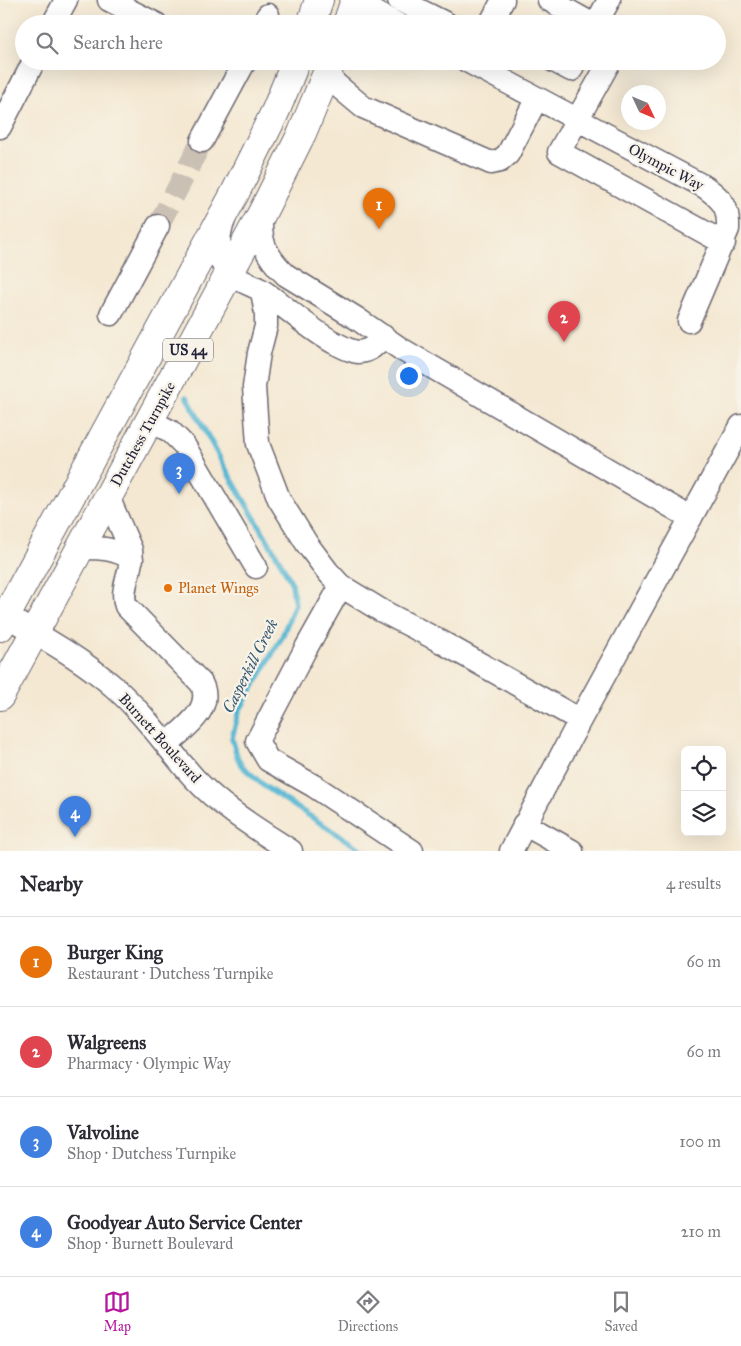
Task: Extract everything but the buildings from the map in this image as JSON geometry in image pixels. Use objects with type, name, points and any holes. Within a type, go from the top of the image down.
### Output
[{"type":"highway","points":[[314,15],[319,0]]},
{"type":"highway","name":"US 44","points":[[2,618],[235,193],[276,110],[292,70]]},
{"type":"highway","name":"Dutchess Turnpike","points":[[0,696],[262,212],[293,151],[329,70]]},
{"type":"street","points":[[58,15],[66,0]]},
{"type":"street","points":[[109,0],[138,15]]},
{"type":"street","points":[[399,0],[429,15]]},
{"type":"street","points":[[495,15],[503,0]]},
{"type":"street","points":[[549,0],[577,15]]},
{"type":"street","points":[[600,15],[609,0]]},
{"type":"street","points":[[353,6],[375,15]]},
{"type":"street","points":[[0,126],[29,70]]},
{"type":"street","points":[[202,141],[237,70]]},
{"type":"street","points":[[330,70],[363,106],[491,163],[500,161],[508,154],[537,98]]},
{"type":"street","name":"Olympic Way","points":[[485,70],[705,187],[716,195],[725,206],[729,217],[728,230],[689,322]]},
{"type":"street","points":[[605,70],[559,152],[724,242]]},
{"type":"street","points":[[641,196],[660,163]]},
{"type":"street","points":[[235,193],[222,224],[220,235],[220,256],[229,273],[262,291],[318,333],[351,350],[365,351],[377,344],[383,336]]},
{"type":"street","points":[[262,212],[260,235],[264,245],[276,266],[291,279],[401,349],[691,518]]},
{"type":"street","points":[[111,314],[158,226]]},
{"type":"street","points":[[262,291],[266,326],[259,353],[254,387],[258,444],[279,499],[328,572],[341,586],[382,611],[436,639],[580,720]]},
{"type":"street","points":[[150,420],[170,431],[184,445],[256,567]]},
{"type":"street","points":[[511,851],[580,720],[741,426]]},
{"type":"street","points":[[108,497],[128,540],[132,559],[124,592],[126,606],[202,684],[204,689],[205,702],[194,719],[167,744]]},
{"type":"street","points":[[81,548],[111,548],[132,559]]},
{"type":"street","points":[[341,586],[257,741],[268,760],[314,786],[412,851]]},
{"type":"street","name":"Burnett Boulevard","points":[[2,618],[35,633],[77,658],[115,688],[142,714],[195,779],[220,802],[291,851]]},
{"type":"street","points":[[524,824],[567,850]]},
{"type":"waterway","name":"Casperkill Creek","points":[[187,397],[225,468],[280,561],[292,584],[295,604],[282,637],[239,711],[232,738],[237,756],[241,765],[264,786],[363,851]]},
{"type":"tunnel","points":[[158,226],[202,141]]},
{"type":"place","name":"Burger King","points":[[379,229]]},
{"type":"place","name":"Walgreens","points":[[564,342]]},
{"type":"place","name":"Valvoline","points":[[179,494]]},
{"type":"place","name":"Planet Wings","points":[[168,588]]},
{"type":"place","name":"Goodyear Auto Service Center","points":[[75,837]]}]
